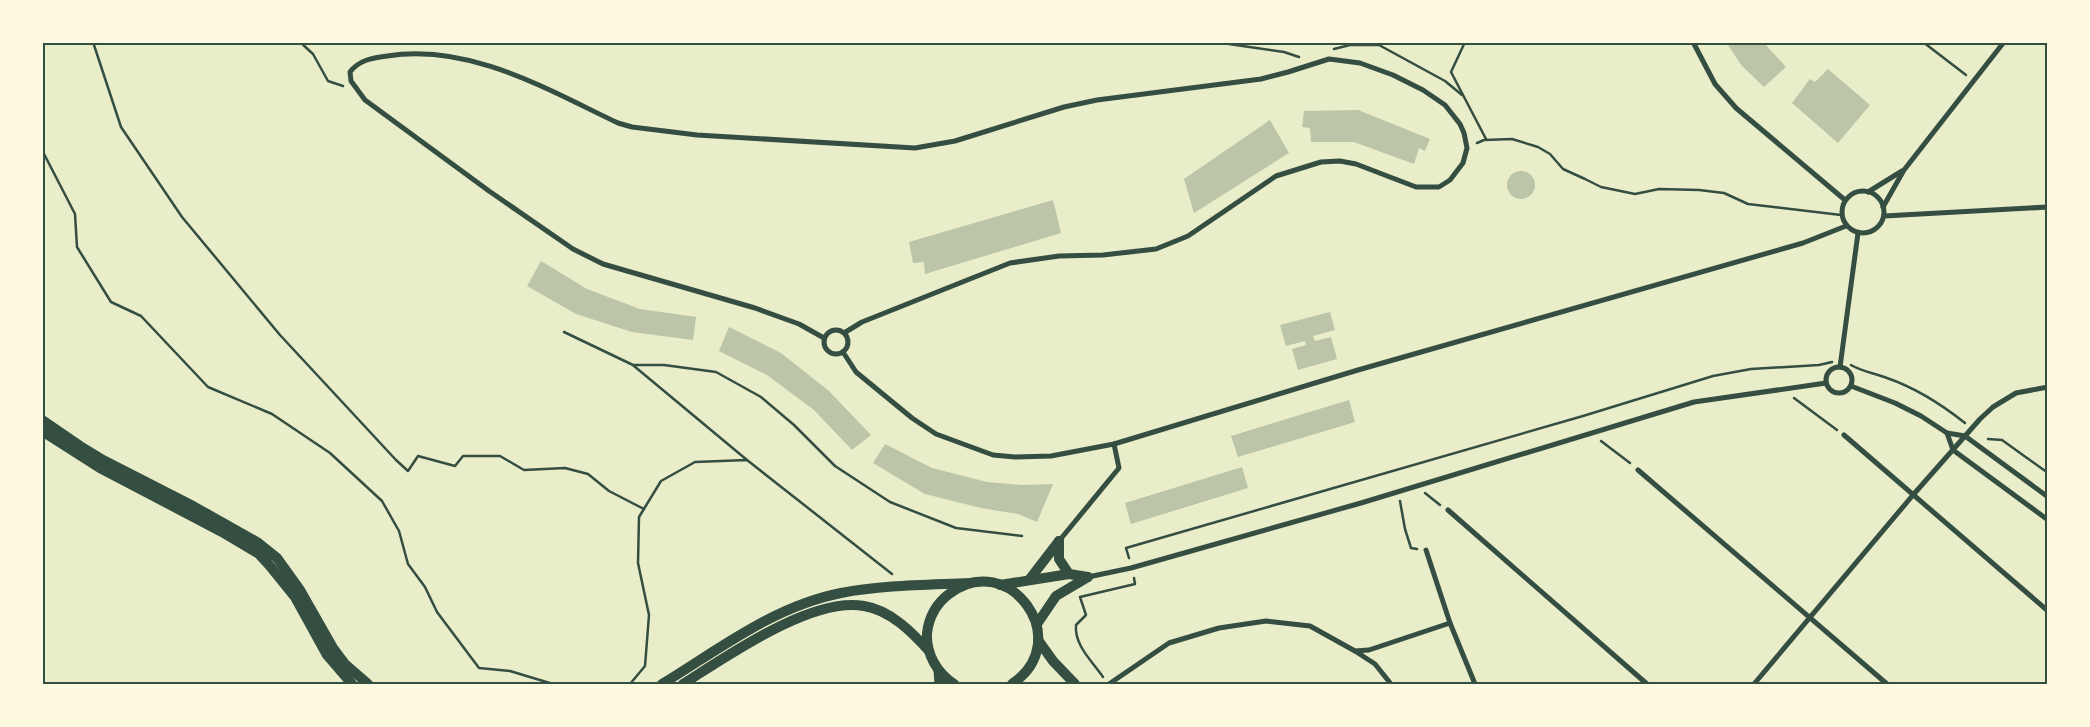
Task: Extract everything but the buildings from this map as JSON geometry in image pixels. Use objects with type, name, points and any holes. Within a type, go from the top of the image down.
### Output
[{"type":"main road","points":[[42,420],[95,455],[257,542],[277,558],[300,590],[333,648],[345,664],[368,684]]},
{"type":"main road","points":[[42,431],[100,468],[222,532],[259,554],[295,597],[327,655],[352,684]]},
{"type":"main road","points":[[1059,542],[1059,559],[1069,574]]},
{"type":"main road","points":[[1029,580],[1059,542]]},
{"type":"main road","points":[[1000,585],[1069,574],[1088,577]]},
{"type":"main road","points":[[1037,624],[1056,596],[1088,577]]},
{"type":"main road","points":[[662,684],[757,626],[788,610],[840,593],[877,588],[982,582],[1009,588],[1023,600],[1034,615],[1037,624],[1038,640],[1036,653],[1030,666],[1012,684]]},
{"type":"main road","points":[[929,652],[928,632],[930,618],[937,606],[951,592],[970,584]]},
{"type":"main road","points":[[683,684],[735,651],[786,623],[814,612],[842,606],[865,606],[881,611],[916,637],[929,652],[938,670],[954,684]]},
{"type":"main road","points":[[1038,640],[1075,684]]},
{"type":"street","points":[[1692,42],[1715,84],[1730,103],[1845,200]]},
{"type":"street","points":[[1883,207],[1904,170],[2004,42]]},
{"type":"street","points":[[824,338],[799,324],[755,308],[603,264],[573,249],[385,116],[357,91],[351,81],[350,72],[356,64],[365,60],[398,54],[435,54],[472,61],[501,70],[527,80],[618,123],[632,127],[698,135],[914,148],[955,141],[1064,107],[1261,79],[1329,59],[1360,63],[1393,75],[1423,90],[1445,105],[1454,115],[1464,133],[1467,148],[1463,163],[1450,180],[1439,187],[1427,188],[1408,184],[1356,164],[1340,161],[1321,162],[1276,176],[1188,236],[1156,249],[1103,256],[1059,256],[1010,263],[862,322],[844,333]]},
{"type":"street","points":[[1868,192],[1904,170]]},
{"type":"street","points":[[1858,191],[1868,192],[1876,195],[1883,207],[1884,216],[1877,228],[1870,232],[1858,233],[1846,226],[1841,215],[1841,208],[1851,194],[1858,191]]},
{"type":"street","points":[[1884,216],[2048,207]]},
{"type":"street","points":[[843,352],[856,372],[912,418],[936,434],[993,455],[1015,458],[1051,456],[1114,444],[1358,370],[1803,243],[1846,226]]},
{"type":"street","points":[[1840,367],[1858,233]]},
{"type":"street","points":[[833,330],[844,333],[848,342],[843,352],[836,354],[829,352],[824,345],[824,338],[827,334],[833,330]]},
{"type":"street","points":[[1840,367],[1850,374],[1852,380],[1851,386],[1847,391],[1837,393],[1829,389],[1826,383],[1826,376],[1830,371],[1840,367]]},
{"type":"street","points":[[1088,577],[1131,568],[1361,503],[1694,402],[1826,383]]},
{"type":"street","points":[[1851,386],[1895,403],[1947,433],[1965,436],[2048,497]]},
{"type":"street","points":[[1754,684],[1913,495],[1993,407],[2016,393],[2048,387]]},
{"type":"street","points":[[1947,433],[1953,450],[2048,520]]},
{"type":"street","points":[[1844,436],[2048,610]]},
{"type":"street","points":[[1059,542],[1119,468],[1114,444]]},
{"type":"street","points":[[1638,470],[1887,684]]},
{"type":"street","points":[[1448,510],[1647,684]]},
{"type":"street","points":[[1426,550],[1450,623],[1475,684]]},
{"type":"street","points":[[1109,684],[1169,643],[1219,628],[1266,621],[1310,626],[1375,664],[1391,684]]},
{"type":"street","points":[[1355,651],[1369,650],[1450,623]]},
{"type":"street","points":[[938,670],[939,684]]},
{"type":"path","points":[[93,42],[121,127],[182,217],[280,336],[402,466],[408,471],[418,456],[455,466],[464,456],[500,456],[524,470],[565,468],[588,474],[609,491],[644,509]]},
{"type":"path","points":[[300,42],[313,54],[328,81],[357,91]]},
{"type":"path","points":[[1215,42],[1284,52],[1316,62]]},
{"type":"path","points":[[1465,42],[1451,72],[1486,140]]},
{"type":"path","points":[[1924,42],[1974,81]]},
{"type":"path","points":[[1467,148],[1486,140],[1512,139],[1538,147],[1550,154],[1564,169],[1600,187],[1635,194],[1659,189],[1699,190],[1724,193],[1748,204],[1841,215]]},
{"type":"path","points":[[42,150],[75,214],[77,247],[111,302],[141,316],[208,387],[272,414],[330,453],[382,501],[399,531],[408,564],[425,587],[437,612],[479,668],[510,671],[553,684]]},
{"type":"path","points":[[564,332],[632,365],[885,570],[912,586]]},
{"type":"path","points":[[632,365],[664,365],[716,372],[761,397],[794,425],[835,466],[890,502],[956,528],[1022,536]]},
{"type":"path","points":[[1809,407],[1844,436]]},
{"type":"path","points":[[1591,434],[1615,450],[1638,470]]},
{"type":"path","points":[[630,684],[645,666],[649,615],[638,563],[639,517],[661,481],[696,462],[747,460]]},
{"type":"path","points":[[1402,512],[1411,548],[1426,550]]},
{"type":"path","points":[[1109,684],[1079,645],[1075,633],[1076,625],[1086,615],[1080,597],[1135,584],[1134,580]]}]
